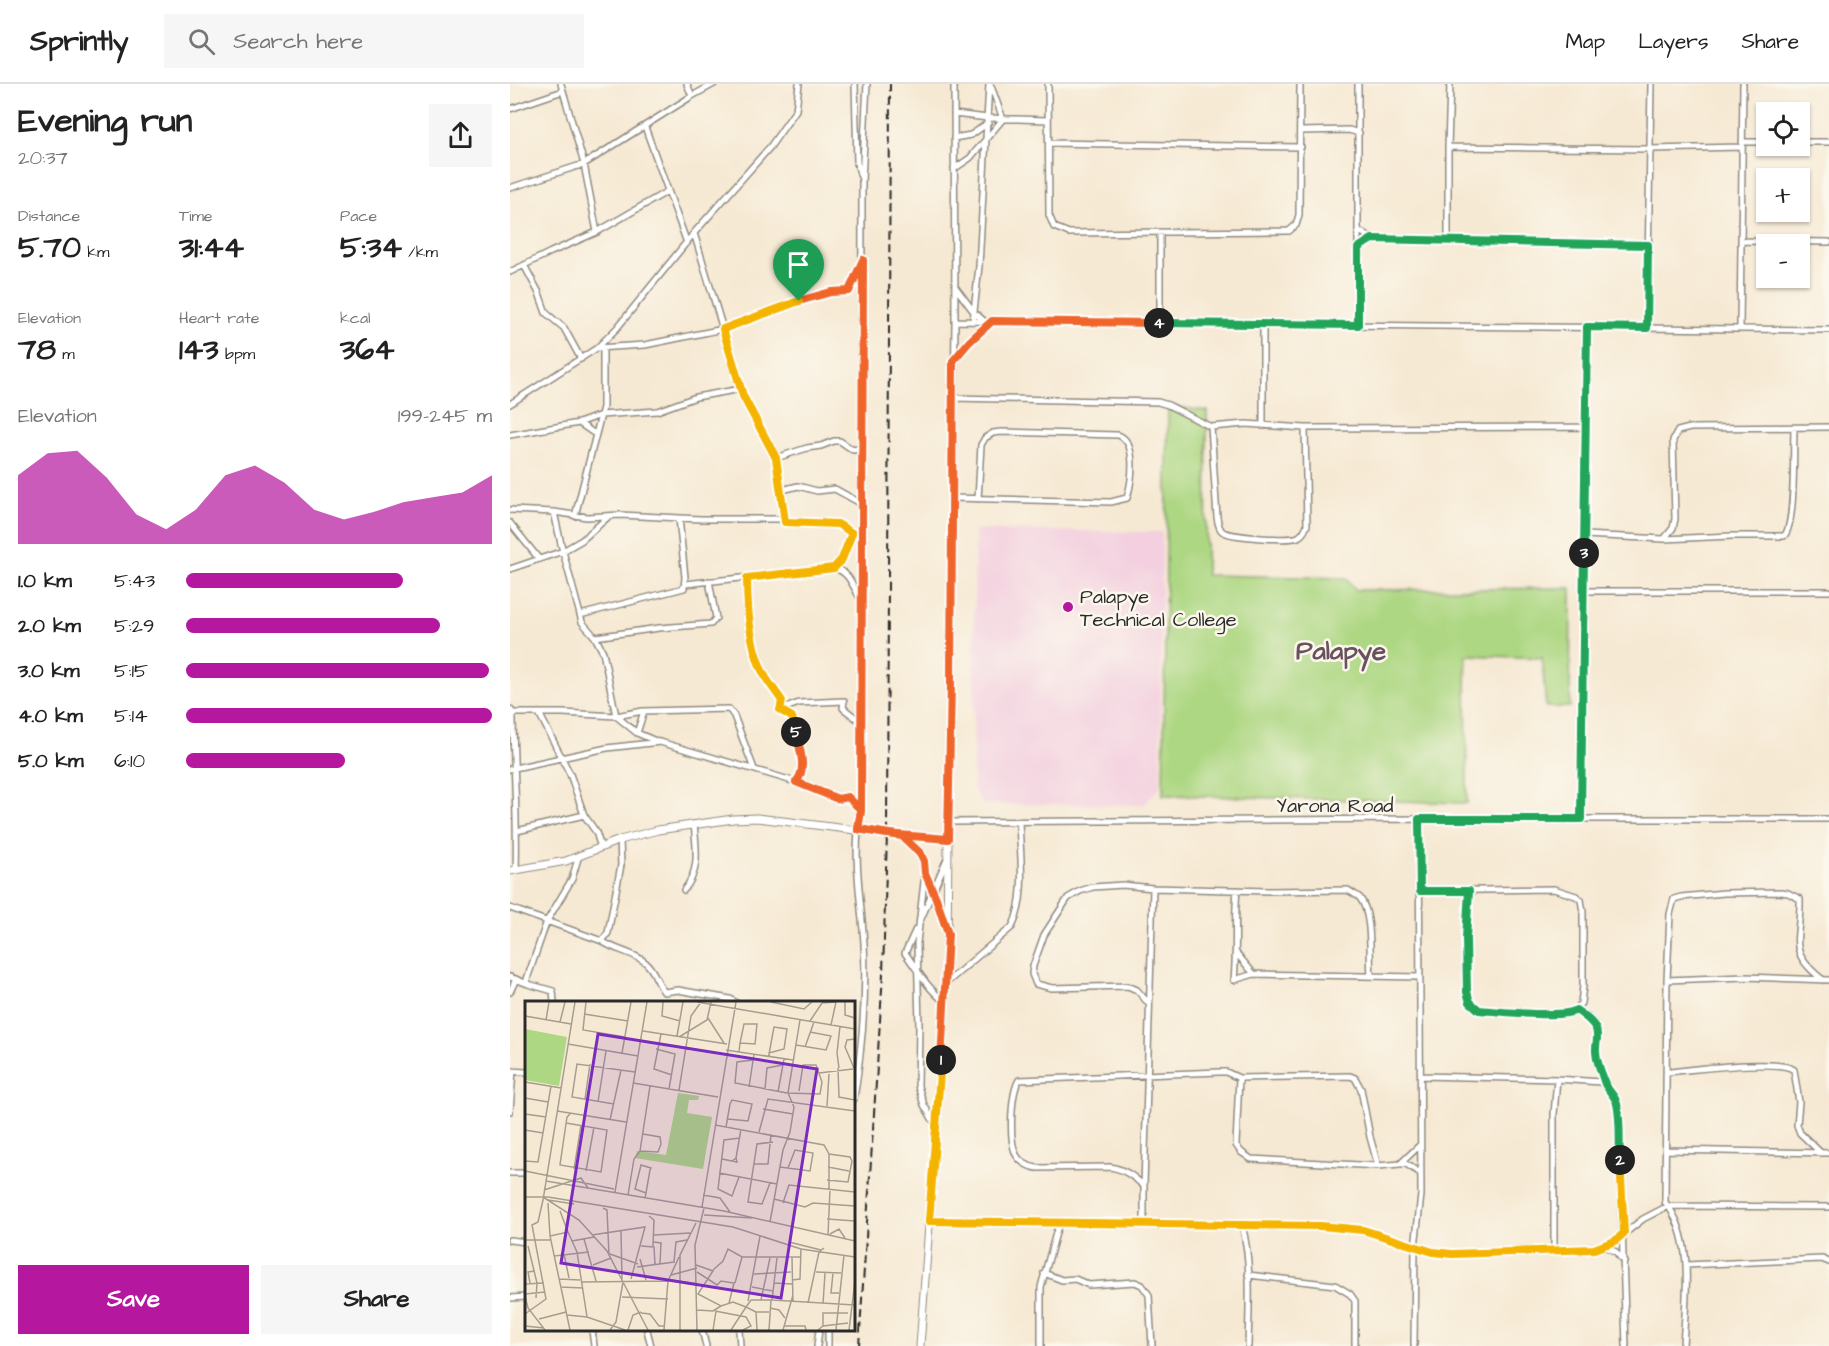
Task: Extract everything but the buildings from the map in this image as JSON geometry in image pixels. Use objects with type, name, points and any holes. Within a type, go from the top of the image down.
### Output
[{"type":"street","points":[[687,84],[692,96]]},
{"type":"street","points":[[510,188],[584,164],[714,84]]},
{"type":"street","points":[[510,404],[600,348],[648,293],[694,233],[770,147],[796,110],[799,84]]},
{"type":"street","points":[[855,84],[857,164],[862,182]]},
{"type":"street","points":[[855,1092],[865,1017],[858,829],[861,810],[862,182],[867,84]]},
{"type":"street","points":[[920,1346],[948,934],[947,859],[955,321],[954,84]]},
{"type":"street","points":[[990,84],[1004,119]]},
{"type":"street","points":[[973,321],[990,120],[990,84]]},
{"type":"street","points":[[1048,84],[1049,215],[1054,227],[1069,233],[1289,231],[1296,225],[1299,215],[1300,84]]},
{"type":"street","points":[[1358,84],[1358,325]]},
{"type":"street","points":[[1448,240],[1450,84]]},
{"type":"street","points":[[1647,328],[1651,84]]},
{"type":"street","points":[[1740,329],[1743,84]]},
{"type":"street","points":[[510,108],[562,87],[584,164],[597,232]]},
{"type":"street","points":[[954,114],[990,120],[1048,120]]},
{"type":"street","points":[[954,169],[970,158],[987,141],[1004,119]]},
{"type":"street","points":[[954,138],[971,135],[990,120]]},
{"type":"street","points":[[645,127],[687,243]]},
{"type":"street","points":[[1301,131],[1349,130],[1359,133]]},
{"type":"street","points":[[856,133],[865,140]]},
{"type":"street","points":[[1810,142],[1829,142]]},
{"type":"street","points":[[1048,143],[1301,147]]},
{"type":"street","points":[[1448,147],[1650,149],[1756,143]]},
{"type":"street","points":[[510,272],[597,232],[668,191]]},
{"type":"street","points":[[1358,230],[1372,239],[1648,245]]},
{"type":"street","points":[[694,233],[741,389],[776,458],[785,522]]},
{"type":"street","points":[[1160,233],[1160,323]]},
{"type":"street","points":[[1358,248],[1372,239]]},
{"type":"street","points":[[1741,241],[1829,242]]},
{"type":"street","points":[[600,348],[645,345],[723,329],[799,301],[831,292],[849,291],[863,260]]},
{"type":"street","points":[[524,266],[539,293],[546,313],[564,328],[581,358]]},
{"type":"street","points":[[955,287],[984,321]]},
{"type":"street","points":[[955,321],[1829,330]]},
{"type":"street","points":[[953,361],[969,342],[992,321]]},
{"type":"street","points":[[1263,324],[1263,426]]},
{"type":"street","points":[[1581,819],[1587,327]]},
{"type":"street","points":[[575,516],[604,396],[600,348]]},
{"type":"street","points":[[510,435],[579,423],[601,415],[657,411],[696,397],[741,389]]},
{"type":"street","points":[[953,398],[1158,402],[1211,427],[1228,424],[1305,428],[1586,427]]},
{"type":"street","points":[[579,423],[595,434]]},
{"type":"street","points":[[1211,427],[1217,517],[1220,529],[1226,534],[1268,538],[1298,537],[1307,525],[1305,428]]},
{"type":"street","points":[[1664,539],[1673,528],[1675,519],[1673,440],[1675,433],[1690,428],[1829,428]]},
{"type":"street","points":[[1584,536],[1664,539],[1786,535],[1791,511],[1794,429]]},
{"type":"street","points":[[952,498],[978,499],[1122,501],[1127,498],[1131,484],[1129,443],[1125,437],[1118,435],[993,433],[981,444],[978,499]]},
{"type":"street","points":[[776,458],[834,441],[840,441],[853,450],[862,448]]},
{"type":"street","points":[[782,490],[798,486],[817,490],[835,489],[862,504]]},
{"type":"street","points":[[510,510],[554,512],[575,516],[781,519],[785,522],[838,524],[852,533],[862,535]]},
{"type":"street","points":[[554,512],[582,622],[595,637],[603,652],[616,716],[637,733],[660,742],[796,782],[838,799],[848,797],[861,810]]},
{"type":"street","points":[[510,569],[563,551],[582,540],[608,517]]},
{"type":"street","points":[[580,615],[684,588],[679,518]]},
{"type":"street","points":[[510,523],[539,559]]},
{"type":"street","points":[[834,568],[842,559],[852,533]]},
{"type":"street","points":[[685,584],[834,568],[843,570],[861,600]]},
{"type":"street","points":[[747,578],[747,609],[753,642],[765,676],[782,701],[780,710]]},
{"type":"street","points":[[595,637],[659,628],[711,624],[716,618],[709,581]]},
{"type":"street","points":[[1584,591],[1829,591]]},
{"type":"street","points":[[780,710],[799,703],[844,701],[843,708],[861,722]]},
{"type":"street","points":[[754,769],[729,709],[644,711],[616,716],[512,711],[511,769],[517,831],[513,871],[566,861],[620,840],[658,830],[733,819],[757,818],[902,836],[948,839]]},
{"type":"street","points":[[780,710],[792,717],[795,728],[802,765],[802,772],[796,782]]},
{"type":"street","points":[[637,733],[644,711]]},
{"type":"street","points":[[539,713],[570,774],[584,815],[596,832],[601,848]]},
{"type":"street","points":[[511,769],[608,748],[660,742]]},
{"type":"street","points":[[517,831],[584,815]]},
{"type":"street","points":[[1414,1346],[1415,1246],[1421,1195],[1419,819]]},
{"type":"street","name":"Yarona Road","points":[[949,822],[1829,819]]},
{"type":"street","points":[[945,984],[1012,927],[1018,916],[1021,898],[1019,822]]},
{"type":"street","points":[[684,890],[690,884],[696,867],[694,824]]},
{"type":"street","points":[[902,836],[920,853],[924,861],[925,873],[916,943],[918,1086],[924,1105],[936,1125]]},
{"type":"street","points":[[602,941],[608,933],[621,865],[620,840]]},
{"type":"street","points":[[528,984],[527,979],[547,921],[572,879],[579,855]]},
{"type":"street","points":[[944,1000],[927,985],[905,953],[947,859]]},
{"type":"street","points":[[925,873],[948,934]]},
{"type":"street","points":[[1149,1004],[1137,990],[1128,986],[1049,988],[1036,984],[1032,974],[1035,957],[1044,935],[1068,898],[1080,891],[1106,885],[1268,891],[1348,890],[1359,897],[1368,920],[1371,976]]},
{"type":"street","points":[[1144,1224],[1153,888]]},
{"type":"street","points":[[1420,891],[1554,889],[1581,900],[1583,986],[1581,1003],[1576,1010],[1570,1013],[1541,1013],[1479,1010],[1473,1006],[1467,992],[1466,938],[1469,891]]},
{"type":"street","points":[[1237,890],[1234,915],[1237,954],[1234,980],[1254,974],[1420,977]]},
{"type":"street","points":[[1683,1346],[1686,1265],[1682,1235],[1665,1202],[1668,980],[1671,914],[1674,899],[1724,893],[1788,892],[1800,900],[1797,943],[1799,956],[1807,967],[1826,980]]},
{"type":"street","points":[[510,908],[602,941],[645,961],[664,992],[678,990],[733,1001]]},
{"type":"street","points":[[1237,954],[1254,974]]},
{"type":"street","points":[[1668,980],[1745,977],[1826,980]]},
{"type":"street","points":[[510,992],[513,978],[553,991],[554,1001]]},
{"type":"street","points":[[1576,1010],[1594,1023],[1597,1032],[1598,1064],[1605,1085]]},
{"type":"street","points":[[1668,1072],[1723,1067],[1790,1066],[1794,1070],[1799,1102],[1797,1125],[1800,1133],[1821,1153]]},
{"type":"street","points":[[510,1111],[511,1071]]},
{"type":"street","points":[[1144,1186],[1127,1172],[1110,1167],[1031,1167],[1019,1159],[1015,1153],[1012,1113],[1016,1085],[1021,1079],[1148,1074],[1226,1072],[1239,1078],[1350,1076],[1355,1078],[1361,1089],[1378,1166]]},
{"type":"street","points":[[1421,1076],[1601,1082],[1612,1093],[1618,1105],[1626,1346]]},
{"type":"street","points":[[1239,1078],[1236,1145],[1251,1159],[1378,1166],[1407,1164],[1420,1173]]},
{"type":"street","points":[[1554,1250],[1554,1122],[1557,1079]]},
{"type":"street","points":[[1400,1164],[1420,1145]]},
{"type":"street","points":[[1666,1150],[1829,1153]]},
{"type":"street","points":[[929,1221],[1321,1226],[1363,1230],[1433,1252],[1452,1254],[1594,1249],[1615,1241],[1643,1219],[1668,1206],[1829,1207]]},
{"type":"street","points":[[1041,1346],[1041,1287],[1059,1222]]},
{"type":"street","points":[[1242,1225],[1246,1240],[1248,1275],[1248,1346]]},
{"type":"street","points":[[510,1240],[525,1242]]},
{"type":"street","points":[[1605,1246],[1616,1252],[1624,1262]]},
{"type":"street","points":[[1686,1265],[1822,1259],[1829,1262]]},
{"type":"street","points":[[1044,1273],[1062,1280],[1075,1279],[1089,1285],[1135,1282],[1142,1285],[1147,1289],[1149,1295],[1152,1346]]},
{"type":"street","points":[[1248,1275],[1335,1285],[1345,1291],[1355,1301],[1355,1346]]},
{"type":"street","points":[[510,1298],[525,1297]]},
{"type":"street","points":[[592,1331],[594,1346]]},
{"type":"street","points":[[647,1331],[651,1346]]},
{"type":"street","points":[[702,1331],[706,1346]]},
{"type":"street","points":[[739,1331],[740,1346]]},
{"type":"street","points":[[817,1346],[819,1331]]},
{"type":"shaded area","name":"Palapye Technical College","points":[[975,530],[1162,532],[1160,787],[1144,805],[983,804],[973,788]]},
{"type":"green space","points":[[1168,406],[1207,411],[1206,575],[1345,578],[1356,590],[1571,588],[1570,707],[1546,707],[1542,658],[1466,655],[1467,803],[1163,795]]},
{"type":"railway","points":[[859,1346],[883,974],[887,834],[890,84]]},
{"type":"place","name":"Palapye Technical College","points":[[1068,607]]},
{"type":"district","name":"Palapye","points":[[1341,650]]},
{"type":"route","points":[[799,301],[723,329],[743,396],[776,458],[785,522],[838,524],[852,533],[842,559],[834,568],[747,578],[747,609],[753,642],[765,676],[782,701],[780,710],[793,719],[802,765],[800,778],[796,782],[838,799],[848,797],[861,810],[858,829],[887,834],[902,836],[948,839],[953,361],[969,342],[992,321],[1358,325],[1358,248],[1372,239],[1648,245],[1647,328],[1587,327],[1581,819],[1419,819],[1420,891],[1469,891],[1466,938],[1467,992],[1473,1006],[1479,1010],[1541,1013],[1570,1013],[1576,1010],[1594,1023],[1598,1041],[1596,1052],[1598,1064],[1605,1085],[1618,1105],[1624,1233],[1615,1241],[1594,1249],[1452,1254],[1433,1252],[1363,1230],[1342,1227],[929,1221],[948,934],[925,873],[924,861],[920,853],[902,836],[858,829],[861,810],[863,260],[849,291],[831,292],[799,301]]}]
